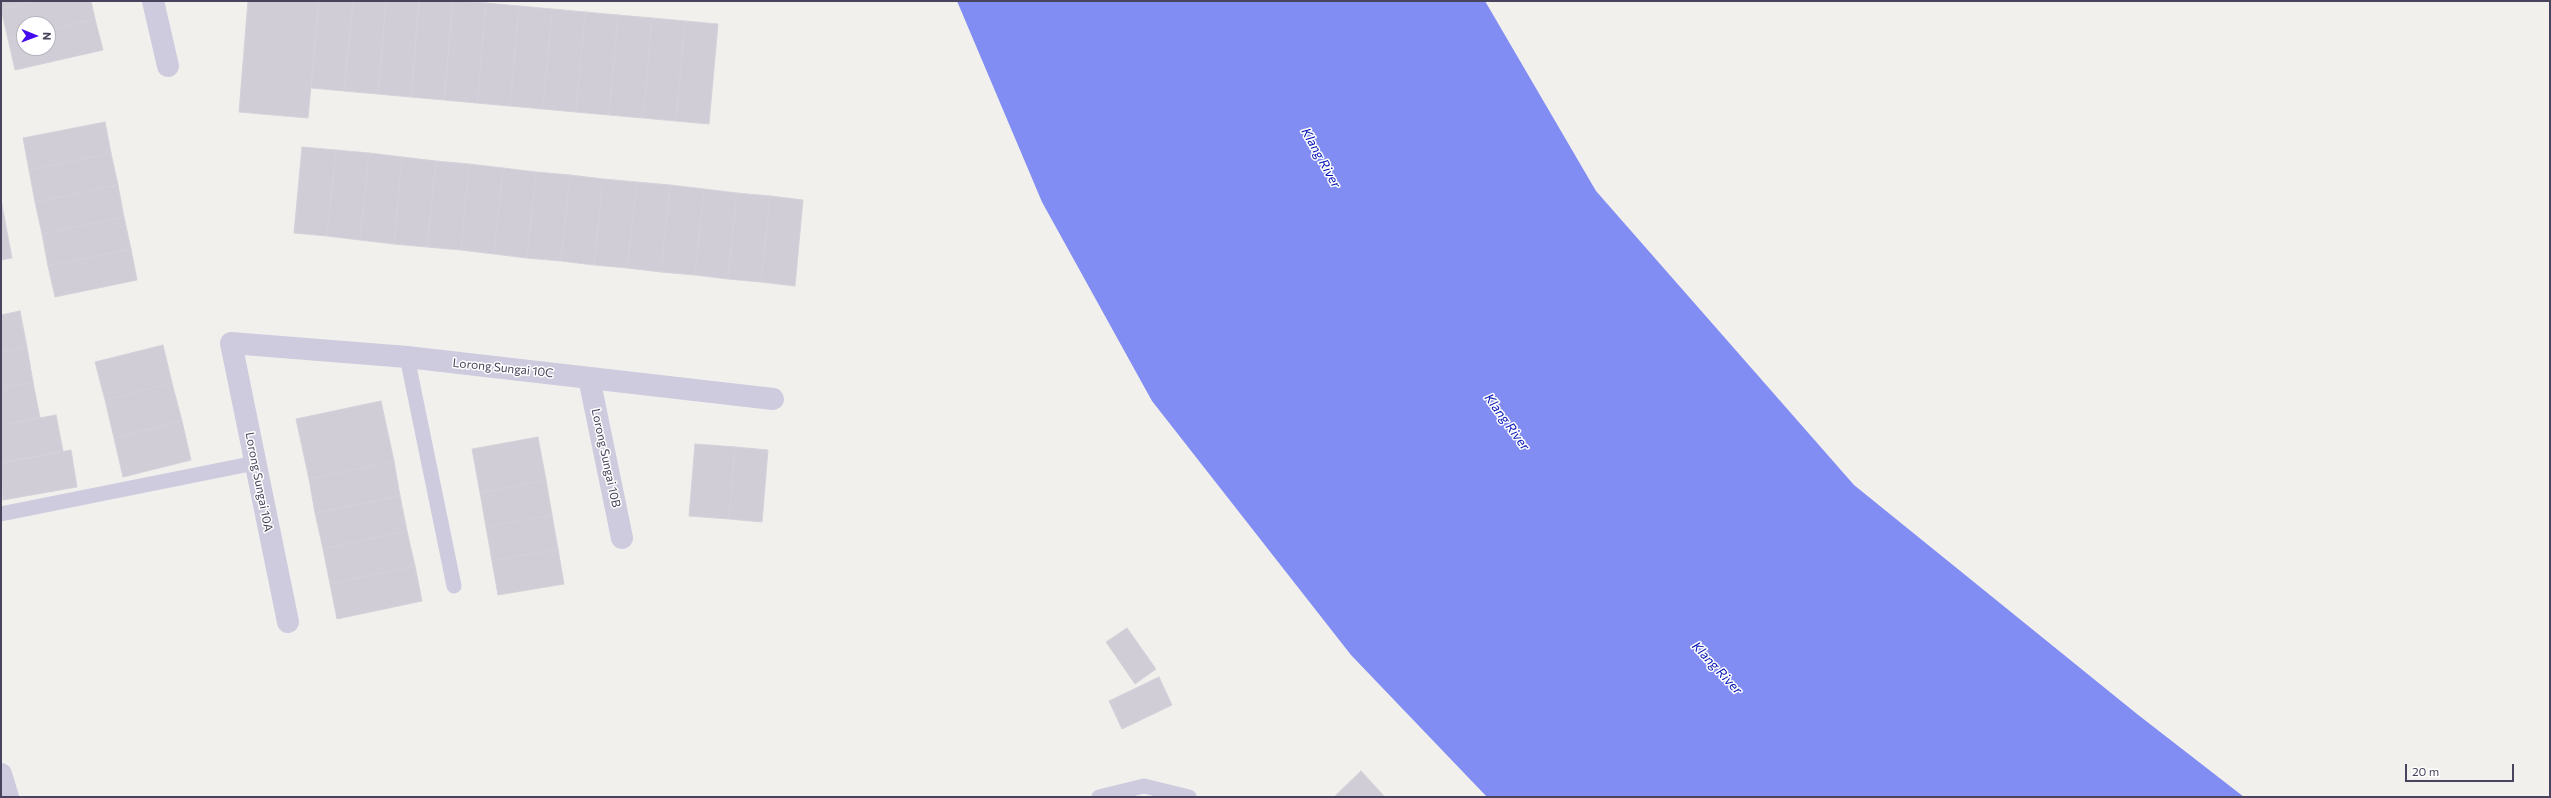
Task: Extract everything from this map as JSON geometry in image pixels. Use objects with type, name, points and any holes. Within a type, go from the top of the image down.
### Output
[{"type":"street","points":[[153,1],[168,66]]},
{"type":"street","name":"Lorong Sungai 10C","points":[[232,343],[407,357],[773,400]]},
{"type":"street","name":"Lorong Sungai 10A","points":[[232,343],[288,622]]},
{"type":"street","name":"Lorong Sungai 10B","points":[[589,378],[622,538]]},
{"type":"lane","points":[[407,357],[454,586]]},
{"type":"lane","points":[[1,514],[255,463]]},
{"type":"lane","points":[[1099,797],[1144,786],[1189,797]]},
{"type":"water","name":"Klang River","points":[[957,1],[1485,1],[1596,191],[1854,485],[2137,714],[2244,797],[1487,797],[1351,655],[1152,401],[1042,202]]},
{"type":"building","points":[[1,1],[34,1],[1,9]]},
{"type":"building","points":[[34,1],[91,1],[95,19],[56,28],[56,16],[16,16],[16,38],[8,39],[1,9]]},
{"type":"building","points":[[248,1],[319,1],[308,118],[239,112]]},
{"type":"building","points":[[319,1],[353,1],[344,91],[311,88]]},
{"type":"building","points":[[353,1],[386,1],[378,94],[344,91]]},
{"type":"building","points":[[386,1],[419,1],[411,97],[378,94]]},
{"type":"building","points":[[419,1],[453,1],[444,100],[411,97]]},
{"type":"building","points":[[453,1],[486,3],[477,103],[444,100]]},
{"type":"building","points":[[486,3],[519,6],[510,106],[477,103]]},
{"type":"building","points":[[519,6],[552,9],[543,109],[510,106]]},
{"type":"building","points":[[552,9],[585,12],[576,112],[543,109]]},
{"type":"building","points":[[585,12],[618,15],[609,115],[576,112]]},
{"type":"building","points":[[618,15],[652,18],[643,118],[609,115]]},
{"type":"building","points":[[652,18],[685,21],[676,121],[643,118]]},
{"type":"building","points":[[95,19],[103,50],[15,70],[8,39],[16,38],[16,56],[56,56],[56,28]]},
{"type":"building","points":[[685,21],[718,24],[709,124],[676,121]]},
{"type":"building","points":[[105,122],[111,153],[29,170],[23,138]]},
{"type":"building","points":[[302,147],[336,150],[327,236],[294,233]]},
{"type":"building","points":[[336,150],[369,153],[360,240],[327,236]]},
{"type":"building","points":[[111,153],[118,185],[35,202],[29,170]]},
{"type":"building","points":[[369,153],[402,157],[394,244],[360,240]]},
{"type":"building","points":[[402,157],[436,161],[427,247],[394,244]]},
{"type":"building","points":[[436,161],[469,164],[461,250],[427,247]]},
{"type":"building","points":[[469,164],[503,168],[494,254],[461,250]]},
{"type":"building","points":[[503,168],[536,172],[527,258],[494,254]]},
{"type":"building","points":[[536,172],[570,175],[561,261],[527,258]]},
{"type":"building","points":[[570,175],[603,179],[594,265],[561,261]]},
{"type":"building","points":[[603,179],[637,182],[627,268],[594,265]]},
{"type":"building","points":[[637,182],[670,185],[661,272],[627,268]]},
{"type":"building","points":[[118,185],[124,217],[42,234],[35,202]]},
{"type":"building","points":[[670,185],[704,189],[695,275],[661,272]]},
{"type":"building","points":[[704,189],[737,193],[728,279],[695,275]]},
{"type":"building","points":[[737,193],[770,196],[761,282],[728,279]]},
{"type":"building","points":[[770,196],[803,200],[795,286],[761,282]]},
{"type":"building","points":[[1,200],[5,221],[1,222]]},
{"type":"building","points":[[124,217],[131,249],[48,266],[42,234]]},
{"type":"building","points":[[5,221],[12,258],[1,260],[1,222]]},
{"type":"building","points":[[131,249],[137,280],[55,297],[48,266]]},
{"type":"building","points":[[20,311],[27,347],[1,352],[1,315]]},
{"type":"building","points":[[163,345],[172,383],[105,400],[95,362]]},
{"type":"building","points":[[27,347],[33,382],[1,388],[1,352]]},
{"type":"building","points":[[33,382],[40,418],[1,425],[1,388]]},
{"type":"building","points":[[172,383],[182,421],[114,438],[105,400]]},
{"type":"building","points":[[381,401],[394,461],[309,479],[296,419]]},
{"type":"building","points":[[56,415],[63,451],[1,463],[1,425]]},
{"type":"building","points":[[182,421],[191,460],[123,477],[114,438]]},
{"type":"building","points":[[538,437],[546,480],[480,493],[472,449]]},
{"type":"building","points":[[695,444],[735,447],[729,519],[689,516]]},
{"type":"building","points":[[735,447],[768,450],[762,522],[729,519]]},
{"type":"building","points":[[71,450],[77,487],[3,500],[1,463]]},
{"type":"building","points":[[394,461],[400,496],[315,513],[309,479]]},
{"type":"building","points":[[546,480],[552,515],[486,527],[480,493]]},
{"type":"building","points":[[400,496],[407,531],[323,549],[315,513]]},
{"type":"building","points":[[552,515],[558,549],[492,561],[486,527]]},
{"type":"building","points":[[407,531],[415,566],[330,584],[323,549]]},
{"type":"building","points":[[558,549],[564,584],[498,595],[492,561]]},
{"type":"building","points":[[415,566],[422,601],[337,619],[330,584]]},
{"type":"building","points":[[1127,628],[1156,669],[1135,684],[1106,642]]},
{"type":"building","points":[[1159,677],[1172,705],[1122,729],[1109,701]]},
{"type":"building","points":[[1361,771],[1385,797],[1334,797]]}]
